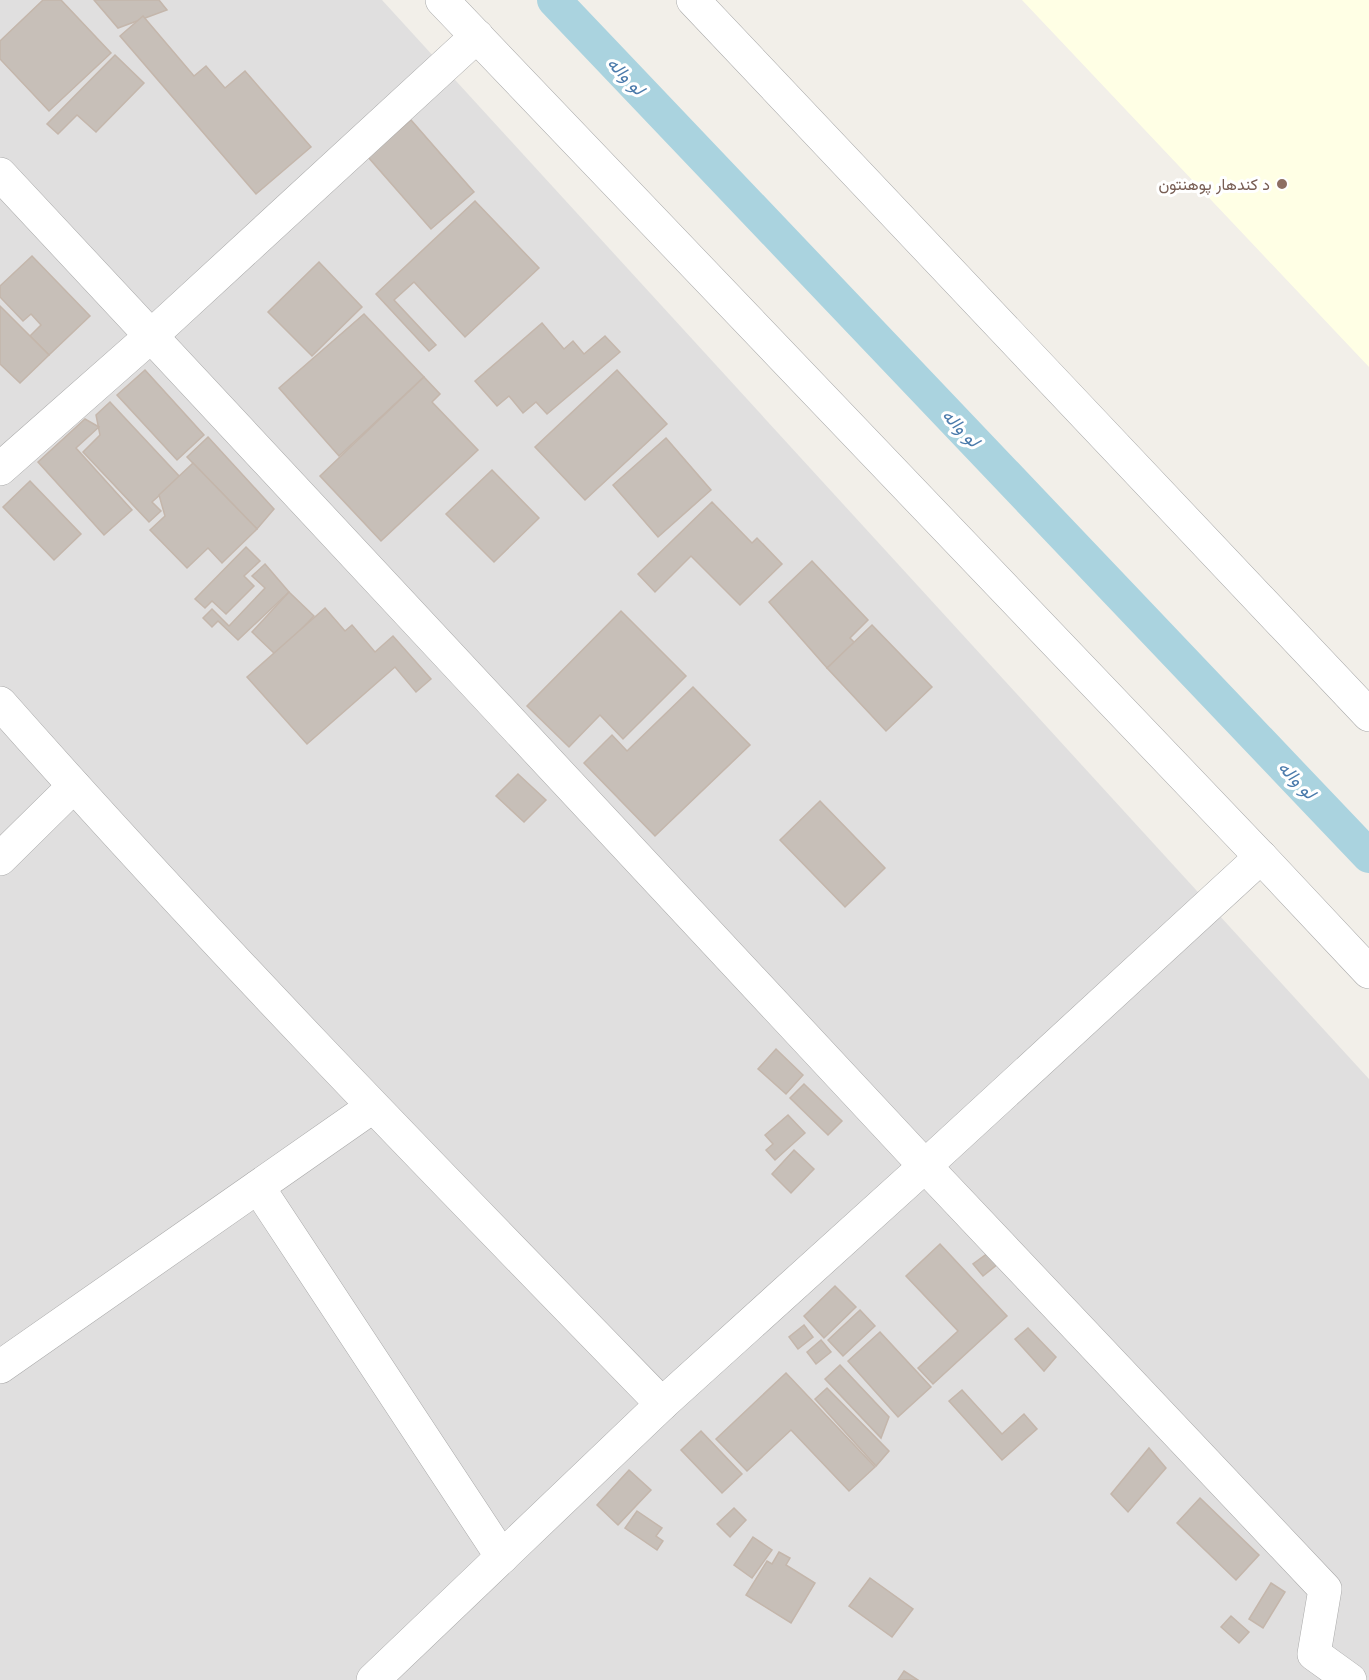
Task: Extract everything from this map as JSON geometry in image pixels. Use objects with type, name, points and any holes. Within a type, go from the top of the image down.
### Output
[{"type":"street","points":[[442,0],[1369,972]]},
{"type":"street","points":[[693,0],[1369,715]]},
{"type":"street","points":[[0,470],[151,336],[477,36]]},
{"type":"street","points":[[0,174],[925,1166],[1325,1589],[1314,1654],[1350,1680]]},
{"type":"street","points":[[0,703],[372,1107],[662,1404]]},
{"type":"street","points":[[0,859],[74,786]]},
{"type":"street","points":[[373,1680],[662,1404],[1261,857]]},
{"type":"street","points":[[0,1368],[372,1107]]},
{"type":"street","points":[[258,1187],[502,1557]]},
{"type":"shaded area","points":[[0,0],[382,0],[1369,1079],[1369,1680],[0,1680]]},
{"type":"shaded area","name":"د کندهار پوهنتون","points":[[1022,0],[1369,0],[1369,367]]},
{"type":"building","points":[[43,0],[61,0],[111,53],[49,111],[0,59],[0,41]]},
{"type":"building","points":[[94,0],[159,0],[167,10],[118,28]]},
{"type":"building","points":[[143,16],[194,76],[206,66],[225,88],[245,71],[311,147],[256,194],[120,36]]},
{"type":"building","points":[[115,55],[144,83],[96,132],[77,115],[58,134],[47,124]]},
{"type":"building","points":[[411,120],[474,192],[431,229],[368,157]]},
{"type":"building","points":[[475,201],[539,268],[465,337],[414,282],[394,300],[436,345],[429,351],[376,294]]},
{"type":"building","points":[[32,256],[90,316],[49,355],[30,336],[41,325],[31,314],[23,321],[0,297],[0,286]]},
{"type":"building","points":[[319,262],[362,307],[312,356],[268,312]]},
{"type":"building","points":[[0,306],[49,355],[20,383],[0,364]]},
{"type":"building","points":[[364,314],[424,377],[339,456],[279,388]]},
{"type":"building","points":[[542,323],[564,349],[573,341],[584,354],[605,336],[620,352],[547,414],[536,402],[523,413],[509,396],[497,406],[475,381]]},
{"type":"building","points":[[145,370],[204,435],[177,460],[117,395]]},
{"type":"building","points":[[617,370],[667,424],[585,500],[535,447]]},
{"type":"building","points":[[424,377],[440,394],[432,402],[478,450],[381,541],[320,476]]},
{"type":"building","points":[[110,402],[180,477],[152,502],[161,511],[149,522],[83,452],[100,435],[96,415]]},
{"type":"building","points":[[85,419],[99,427],[76,448],[132,510],[104,535],[38,462]]},
{"type":"building","points":[[208,437],[274,509],[257,529],[187,457]]},
{"type":"building","points":[[666,438],[711,490],[658,537],[613,485]]},
{"type":"building","points":[[193,463],[257,529],[222,563],[208,548],[187,568],[150,530],[165,516],[159,495]]},
{"type":"building","points":[[492,470],[539,518],[494,562],[446,514]]},
{"type":"building","points":[[30,481],[81,534],[54,560],[3,507]]},
{"type":"building","points":[[712,502],[752,543],[757,538],[782,564],[740,605],[691,556],[655,592],[638,574]]},
{"type":"building","points":[[246,547],[260,561],[244,576],[254,586],[226,614],[212,601],[205,608],[195,599]]},
{"type":"building","points":[[812,561],[868,620],[850,638],[857,645],[827,668],[769,602]]},
{"type":"building","points":[[265,564],[289,592],[238,640],[218,621],[212,627],[203,618],[212,609],[229,626],[265,588],[252,576]]},
{"type":"building","points":[[289,592],[314,616],[276,655],[252,632]]},
{"type":"building","points":[[325,608],[345,631],[352,625],[375,652],[393,636],[431,679],[416,692],[395,667],[307,744],[247,677]]},
{"type":"building","points":[[621,611],[686,676],[623,739],[600,715],[569,747],[527,706]]},
{"type":"building","points":[[872,625],[932,687],[886,731],[827,668]]},
{"type":"building","points":[[693,687],[750,745],[655,836],[584,763],[612,735],[627,751]]},
{"type":"building","points":[[518,774],[546,800],[524,822],[496,796]]},
{"type":"building","points":[[820,801],[885,868],[845,907],[780,840]]},
{"type":"building","points":[[776,1049],[803,1075],[786,1094],[758,1069]]},
{"type":"building","points":[[804,1084],[842,1121],[828,1135],[790,1098]]},
{"type":"building","points":[[788,1115],[805,1133],[775,1160],[766,1150],[773,1144],[765,1135]]},
{"type":"building","points":[[794,1150],[814,1169],[791,1193],[772,1174]]},
{"type":"building","points":[[940,1244],[1007,1316],[933,1384],[918,1368],[958,1331],[906,1276]]},
{"type":"building","points":[[988,1253],[998,1264],[983,1276],[973,1264]]},
{"type":"building","points":[[835,1286],[856,1307],[824,1338],[804,1316]]},
{"type":"building","points":[[860,1310],[875,1326],[843,1356],[828,1340]]},
{"type":"building","points":[[804,1325],[813,1337],[798,1349],[789,1337]]},
{"type":"building","points":[[1028,1328],[1056,1357],[1044,1371],[1015,1339]]},
{"type":"building","points":[[880,1332],[931,1387],[898,1417],[848,1361]]},
{"type":"building","points":[[821,1340],[831,1352],[816,1364],[807,1352]]},
{"type":"building","points":[[840,1365],[889,1417],[881,1438],[825,1379]]},
{"type":"building","points":[[786,1373],[875,1467],[849,1491],[791,1430],[747,1471],[716,1439]]},
{"type":"building","points":[[827,1388],[889,1451],[876,1466],[815,1399]]},
{"type":"building","points":[[962,1390],[1002,1434],[1024,1414],[1037,1429],[1002,1460],[949,1401]]},
{"type":"building","points":[[701,1431],[742,1474],[722,1493],[681,1450]]},
{"type":"building","points":[[1149,1448],[1166,1468],[1128,1512],[1111,1494]]},
{"type":"building","points":[[629,1470],[651,1490],[618,1525],[597,1505]]},
{"type":"building","points":[[1200,1498],[1259,1555],[1236,1580],[1177,1523]]},
{"type":"building","points":[[734,1508],[746,1520],[730,1537],[717,1524]]},
{"type":"building","points":[[637,1511],[662,1528],[656,1536],[663,1541],[657,1550],[625,1528]]},
{"type":"building","points":[[753,1537],[772,1550],[752,1578],[734,1565]]},
{"type":"building","points":[[779,1552],[790,1558],[786,1565],[815,1583],[791,1623],[746,1595],[767,1561],[772,1564]]},
{"type":"building","points":[[870,1578],[913,1609],[892,1637],[849,1606]]},
{"type":"building","points":[[1271,1583],[1285,1592],[1263,1628],[1249,1619]]},
{"type":"building","points":[[1231,1616],[1249,1632],[1239,1643],[1221,1627]]},
{"type":"building","points":[[904,1671],[918,1680],[898,1680]]},
{"type":"waterway","name":"لو واله","points":[[554,0],[1369,856]]},
{"type":"place","name":"د کندهار پوهنتون","points":[[1282,184]]}]
